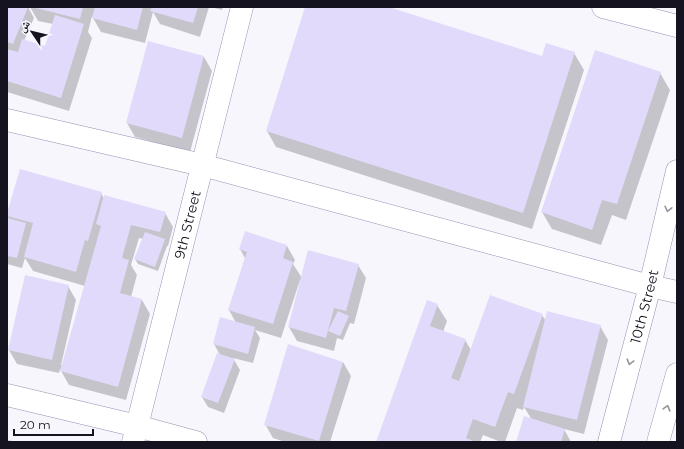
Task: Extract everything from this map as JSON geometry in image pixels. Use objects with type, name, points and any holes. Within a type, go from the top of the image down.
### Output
[{"type":"street","name":"9th Street","points":[[135,434],[242,7]]},
{"type":"street","points":[[603,7],[677,26]]},
{"type":"street","points":[[7,120],[202,165],[677,292]]},
{"type":"street","name":"10th Street","points":[[609,442],[650,286],[677,171]]},
{"type":"street","points":[[658,442],[677,374]]},
{"type":"street","points":[[7,395],[135,434],[196,442]]},
{"type":"building","points":[[7,7],[28,7],[13,44],[7,42]]},
{"type":"building","points":[[32,7],[83,7],[80,19]]},
{"type":"building","points":[[95,7],[143,7],[137,30],[92,18]]},
{"type":"building","points":[[152,7],[198,7],[193,23],[150,11]]},
{"type":"building","points":[[305,7],[389,7],[542,56],[546,43],[575,52],[523,213],[266,131]]},
{"type":"building","points":[[55,15],[84,24],[61,98],[7,81],[7,49],[18,52],[22,39],[45,46]]},
{"type":"building","points":[[148,41],[204,56],[182,138],[126,123]]},
{"type":"building","points":[[595,50],[661,72],[617,204],[602,200],[592,230],[541,212]]},
{"type":"building","points":[[20,169],[102,192],[88,241],[85,240],[76,272],[24,257],[33,223],[7,216]]},
{"type":"building","points":[[104,195],[166,212],[160,232],[131,225],[122,258],[129,260],[120,293],[142,299],[118,387],[60,371],[101,226],[96,224]]},
{"type":"building","points":[[7,218],[26,223],[17,258],[7,256]]},
{"type":"building","points":[[245,231],[287,245],[283,258],[293,262],[273,324],[228,310],[247,252],[239,249]]},
{"type":"building","points":[[145,232],[165,239],[155,267],[134,259]]},
{"type":"building","points":[[308,250],[359,264],[346,311],[334,308],[326,338],[288,327]]},
{"type":"building","points":[[25,275],[69,285],[52,360],[8,350]]},
{"type":"building","points":[[490,295],[543,314],[514,394],[508,392],[495,427],[473,419],[466,438],[476,442],[376,442],[427,300],[438,304],[430,326],[466,339],[451,378],[459,381]]},
{"type":"building","points":[[338,311],[349,316],[340,336],[328,331]]},
{"type":"building","points":[[547,311],[601,325],[577,420],[523,407]]},
{"type":"building","points":[[220,317],[255,327],[248,354],[213,344]]},
{"type":"building","points":[[288,344],[343,362],[319,441],[264,425]]},
{"type":"building","points":[[217,353],[235,359],[218,403],[201,397]]},
{"type":"building","points":[[524,416],[565,429],[561,442],[516,442]]}]
